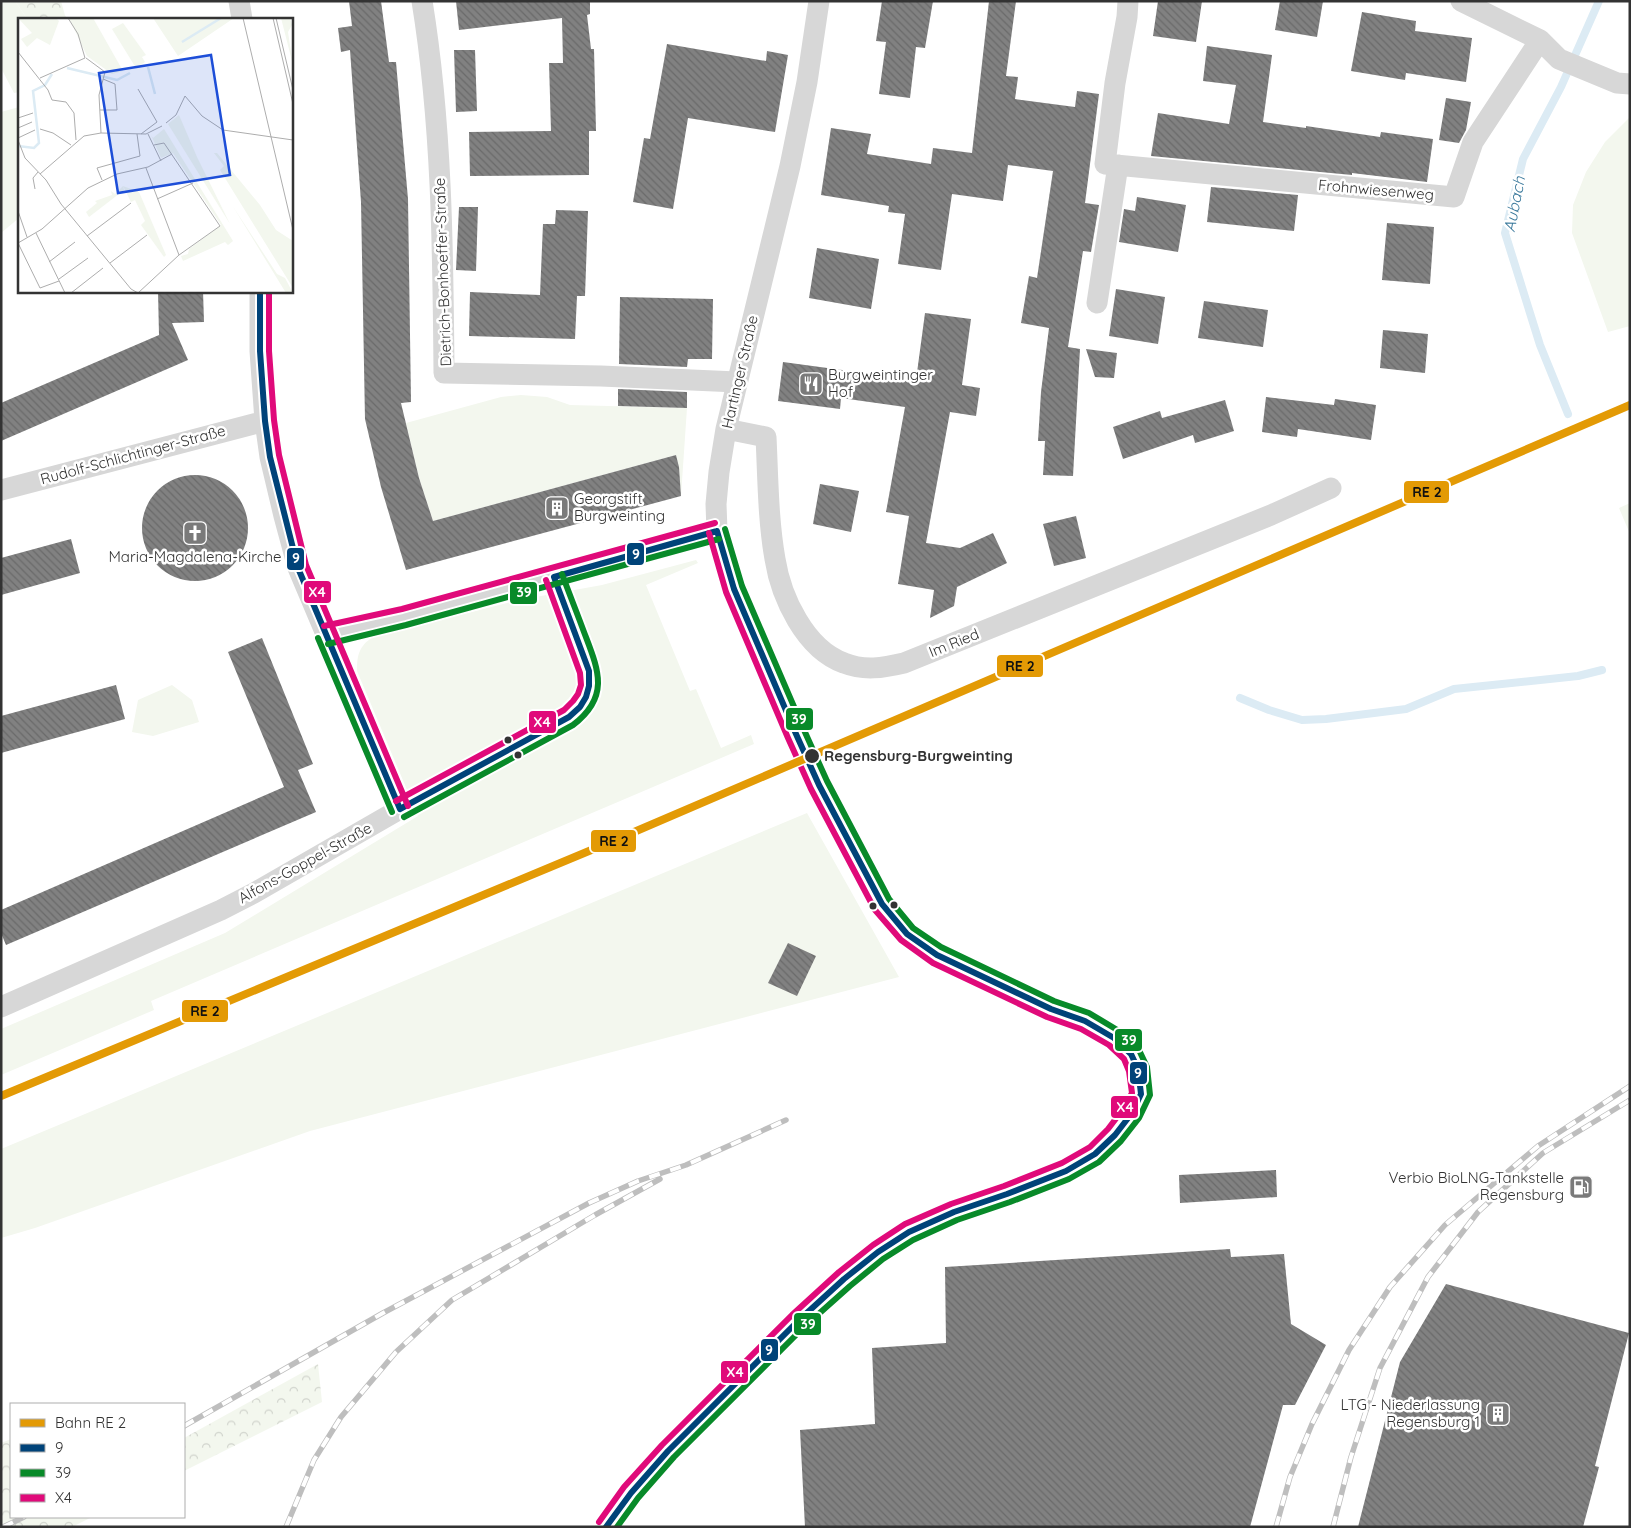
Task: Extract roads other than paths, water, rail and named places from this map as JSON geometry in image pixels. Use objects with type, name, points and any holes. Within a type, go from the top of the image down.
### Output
[{"type":"street","points":[[239,1],[242,18]]},
{"type":"street","name":"Dietrich-Bonhoeffer-Straße","points":[[422,1],[434,91],[438,154],[442,226],[444,373],[602,376],[736,382]]},
{"type":"street","name":"Hartinger Straße","points":[[796,734],[734,590],[717,532],[716,504],[726,429],[790,166],[807,82],[819,1]]},
{"type":"street","points":[[1097,303],[1118,165],[1105,164],[1128,1]]},
{"type":"street","points":[[1462,1],[1540,40],[1559,59],[1617,83],[1630,84]]},
{"type":"street","name":"Frohnwiesenweg","points":[[1118,165],[1454,197],[1473,142],[1540,40]]},
{"type":"street","points":[[260,292],[260,352],[265,421],[270,456],[293,550],[298,568],[400,809]]},
{"type":"street","name":"Rudolf-Schlichtinger-Straße","points":[[1,490],[265,421]]},
{"type":"street","name":"Im Ried","points":[[726,429],[766,437],[771,528],[775,561],[784,594],[794,615],[807,634],[824,650],[843,663],[863,668],[882,668],[904,663],[1272,515],[1331,488]]},
{"type":"street","points":[[326,635],[404,617],[717,532]]},
{"type":"street","name":"Alfons-Goppel-Straße","points":[[1,1007],[221,910],[400,809],[536,736],[580,709],[587,698],[590,685],[589,671],[554,577]]},
{"type":"street","points":[[606,1527],[631,1492],[675,1445],[798,1321],[844,1279],[878,1252],[909,1232],[1066,1171],[1095,1154],[1132,1113],[1141,1094],[1138,1069],[1131,1054],[1114,1038],[1085,1021],[1051,1008],[937,956],[907,934],[882,904],[819,785]]},
{"type":"waterway","name":"Aubach","points":[[1568,414],[1540,345],[1505,233],[1523,159],[1561,87],[1599,1]]},
{"type":"waterway","points":[[1240,698],[1269,710],[1302,720],[1326,719],[1406,709],[1454,689],[1578,676],[1602,670]]},
{"type":"tunnel","points":[[796,734],[819,785]]},
{"type":"railway","points":[[1276,1527],[1290,1477],[1312,1424],[1349,1350],[1390,1287],[1445,1225],[1538,1146],[1630,1086]]},
{"type":"railway","points":[[1333,1527],[1351,1457],[1380,1368],[1428,1277],[1478,1212],[1543,1153],[1630,1100]]},
{"type":"railway","points":[[185,1425],[383,1313],[589,1203],[638,1181],[686,1165],[786,1120]]},
{"type":"railway","points":[[286,1527],[314,1460],[341,1417],[396,1352],[452,1300],[595,1215],[660,1179]]},
{"type":"railway","points":[[3,1527],[22,1518]]},
{"type":"place","name":"Burgweintinger Hof","points":[[811,384]]},
{"type":"place","name":"Georgstift Burgweinting","points":[[557,508]]},
{"type":"place","name":"Maria-Magdalena-Kirche","points":[[195,533]]},
{"type":"place","name":"Regensburg-Burgweinting","points":[[812,756]]},
{"type":"place","name":"Verbio BioLNG-Tankstelle Regensburg","points":[[1581,1187]]},
{"type":"place","name":"LTG - Niederlassung Regensburg 1","points":[[1498,1414]]}]
